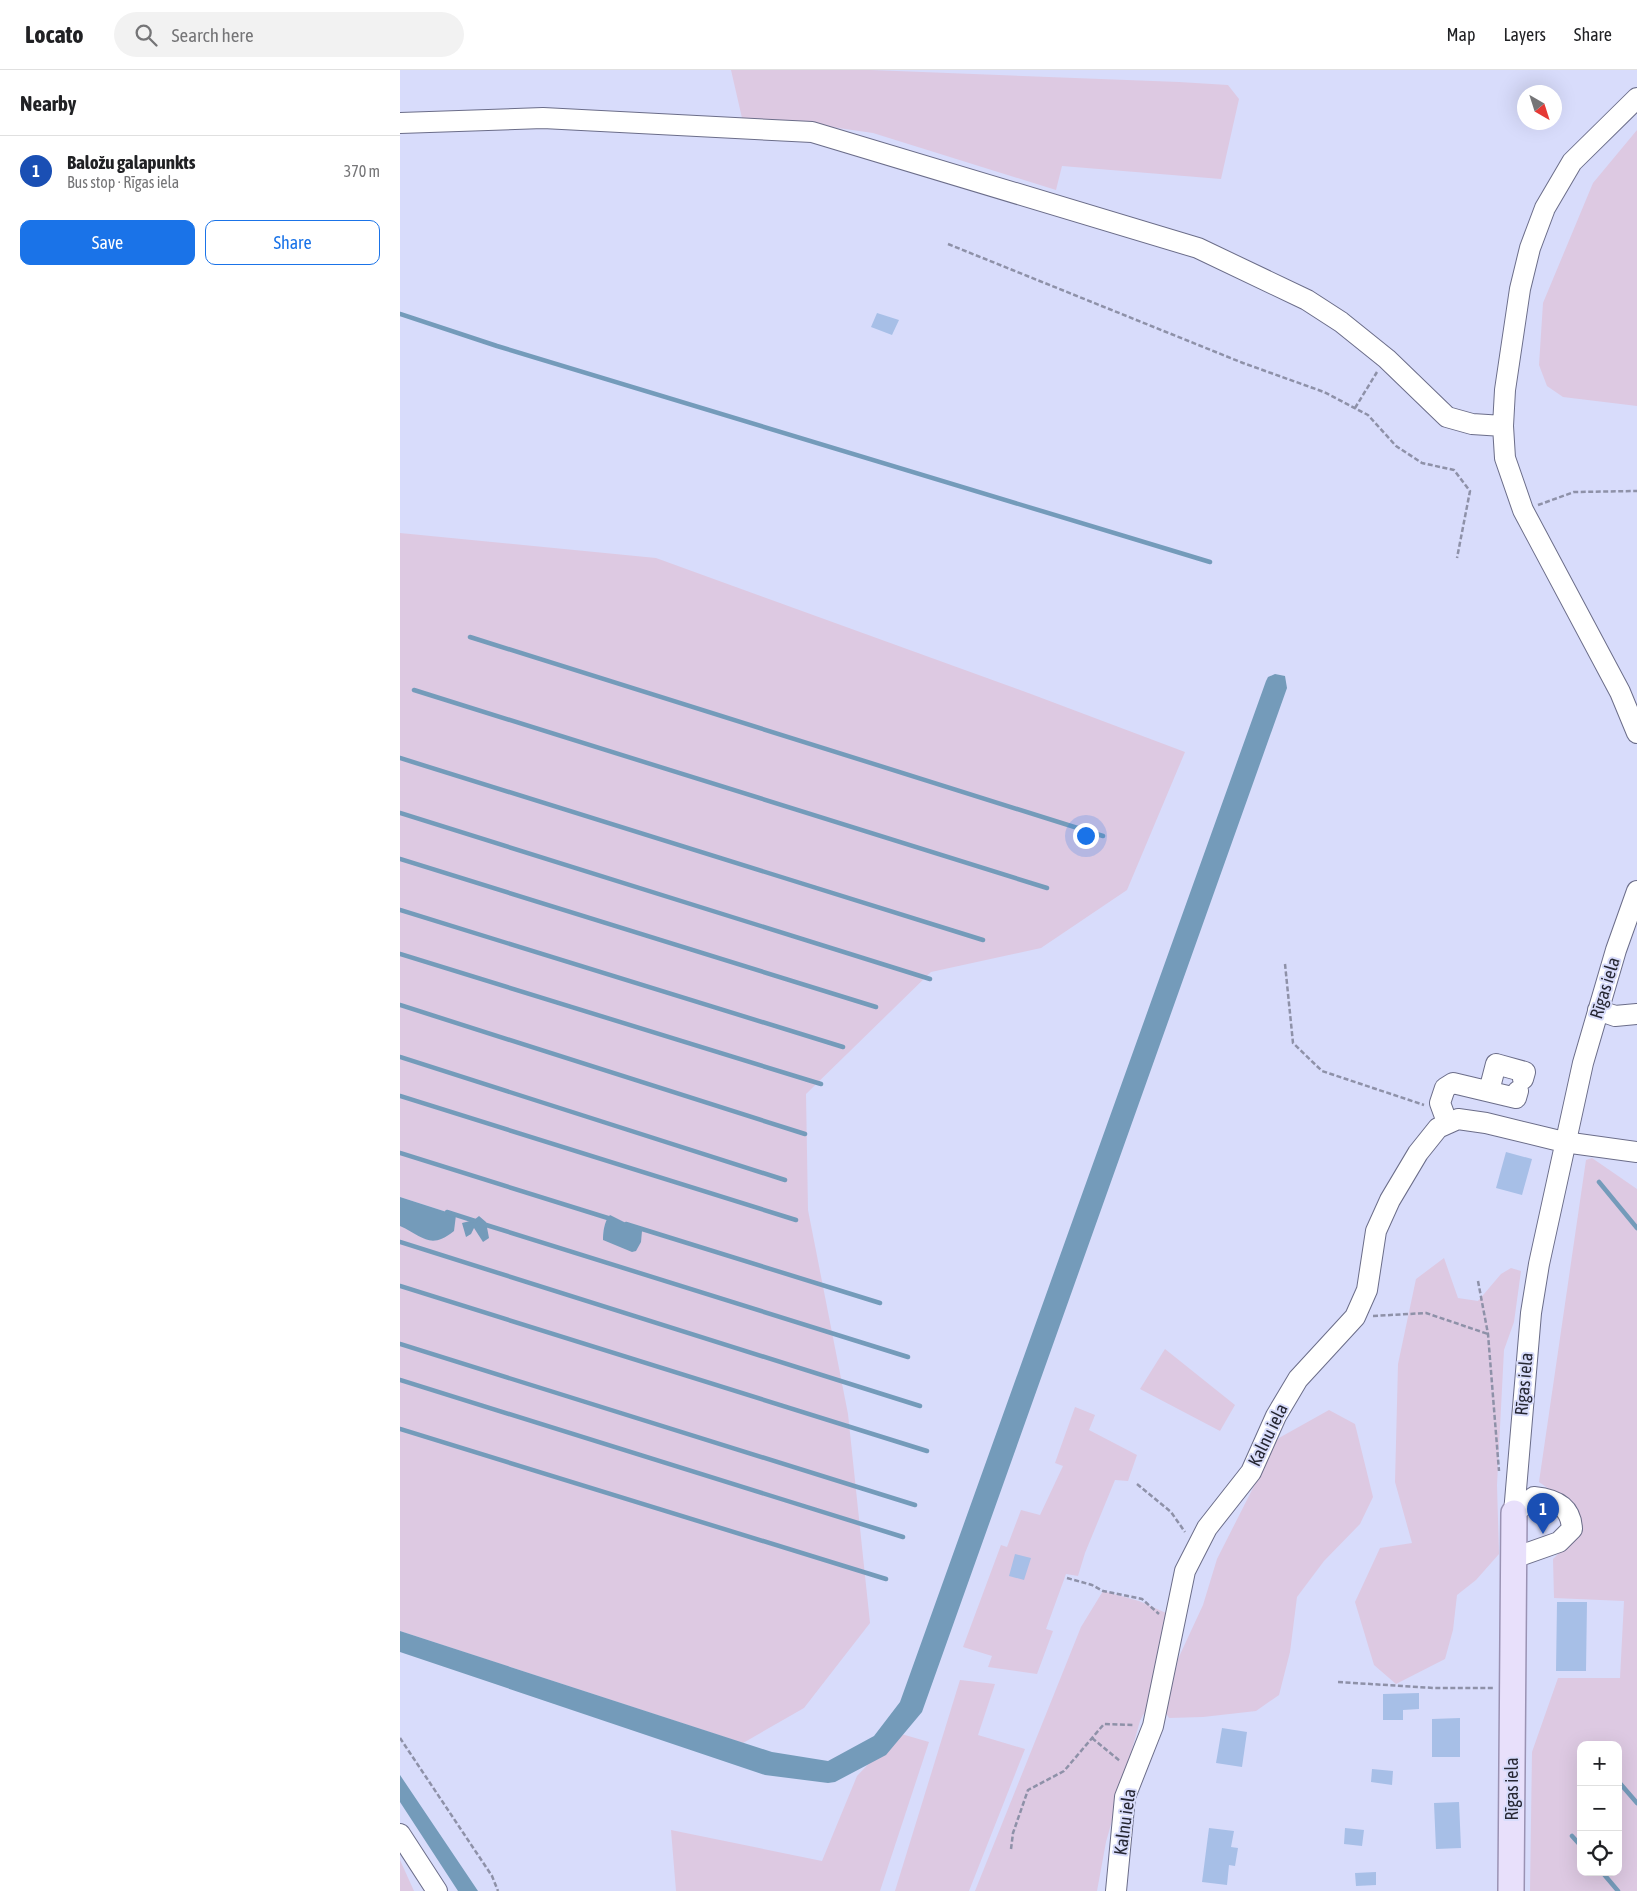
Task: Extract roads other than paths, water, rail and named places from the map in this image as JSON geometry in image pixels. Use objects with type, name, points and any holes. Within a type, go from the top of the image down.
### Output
[{"type":"main road","name":"Rīgas iela","points":[[1511,1891],[1514,1513]]},
{"type":"street","points":[[1637,98],[1572,162],[1545,208],[1530,248],[1520,289],[1505,390],[1502,426],[1505,458],[1523,510],[1620,692],[1637,733]]},
{"type":"street","points":[[400,123],[543,118],[812,132],[1198,248],[1306,300],[1341,322],[1387,359],[1447,417],[1472,424],[1502,426]]},
{"type":"street","name":"Rīgas iela","points":[[1514,1513],[1531,1313],[1564,1142],[1598,1010],[1637,891]]},
{"type":"street","points":[[1598,1010],[1615,1016],[1637,1014]]},
{"type":"street","points":[[1489,1091],[1496,1064],[1525,1072],[1516,1098],[1453,1083],[1445,1088],[1440,1103],[1447,1122],[1458,1119],[1486,1123],[1564,1142],[1637,1152]]},
{"type":"street","name":"Kalnu iela","points":[[1116,1891],[1125,1797],[1153,1726],[1185,1571],[1206,1528],[1251,1472],[1276,1416],[1298,1379],[1355,1317],[1367,1290],[1376,1231],[1390,1200],[1418,1153],[1438,1128],[1447,1122]]},
{"type":"street","points":[[1514,1513],[1534,1497],[1548,1498],[1562,1506],[1572,1517],[1572,1529],[1559,1542],[1514,1558]]},
{"type":"street","points":[[400,1834],[437,1891]]},
{"type":"water","points":[[1275,674],[1285,676],[1287,688],[922,1712],[886,1755],[835,1782],[828,1783],[765,1775],[400,1652],[400,1631],[772,1752],[828,1761],[874,1736],[900,1702],[1266,681],[1268,677]]},
{"type":"water","points":[[400,1197],[456,1215],[454,1231],[446,1237],[433,1241],[427,1240],[400,1226]]},
{"type":"water","points":[[610,1215],[642,1231],[641,1242],[636,1251],[632,1252],[603,1240],[605,1224]]},
{"type":"water","points":[[479,1216],[486,1222],[489,1238],[483,1242],[474,1228],[471,1234],[466,1237],[462,1223],[474,1220]]},
{"type":"water","points":[[400,1775],[478,1891],[458,1891],[400,1802]]},
{"type":"waterway","points":[[400,314],[497,346],[1210,562]]},
{"type":"waterway","points":[[470,637],[1103,836]]},
{"type":"waterway","points":[[414,690],[1047,888]]},
{"type":"waterway","points":[[400,758],[983,940]]},
{"type":"waterway","points":[[400,813],[930,979]]},
{"type":"waterway","points":[[400,859],[876,1007]]},
{"type":"waterway","points":[[400,910],[843,1047]]},
{"type":"waterway","points":[[400,954],[821,1084]]},
{"type":"waterway","points":[[400,1005],[805,1134]]},
{"type":"waterway","points":[[400,1057],[785,1180]]},
{"type":"waterway","points":[[400,1096],[796,1220]]},
{"type":"waterway","points":[[400,1153],[611,1219]]},
{"type":"waterway","points":[[1599,1182],[1637,1228]]},
{"type":"waterway","points":[[447,1212],[475,1221]]},
{"type":"waterway","points":[[483,1224],[908,1357]]},
{"type":"waterway","points":[[626,1224],[880,1303]]},
{"type":"waterway","points":[[400,1242],[920,1406]]},
{"type":"waterway","points":[[400,1286],[927,1451]]},
{"type":"waterway","points":[[400,1344],[915,1505]]},
{"type":"waterway","points":[[400,1380],[903,1537]]},
{"type":"waterway","points":[[400,1429],[886,1579]]},
{"type":"waterway","points":[[1622,1786],[1637,1803]]},
{"type":"waterway","points":[[1572,1836],[1577,1842]]},
{"type":"waterway","points":[[1605,1876],[1618,1891]]},
{"type":"place","name":"Baložu galapunkts","points":[[1543,1534]]}]
